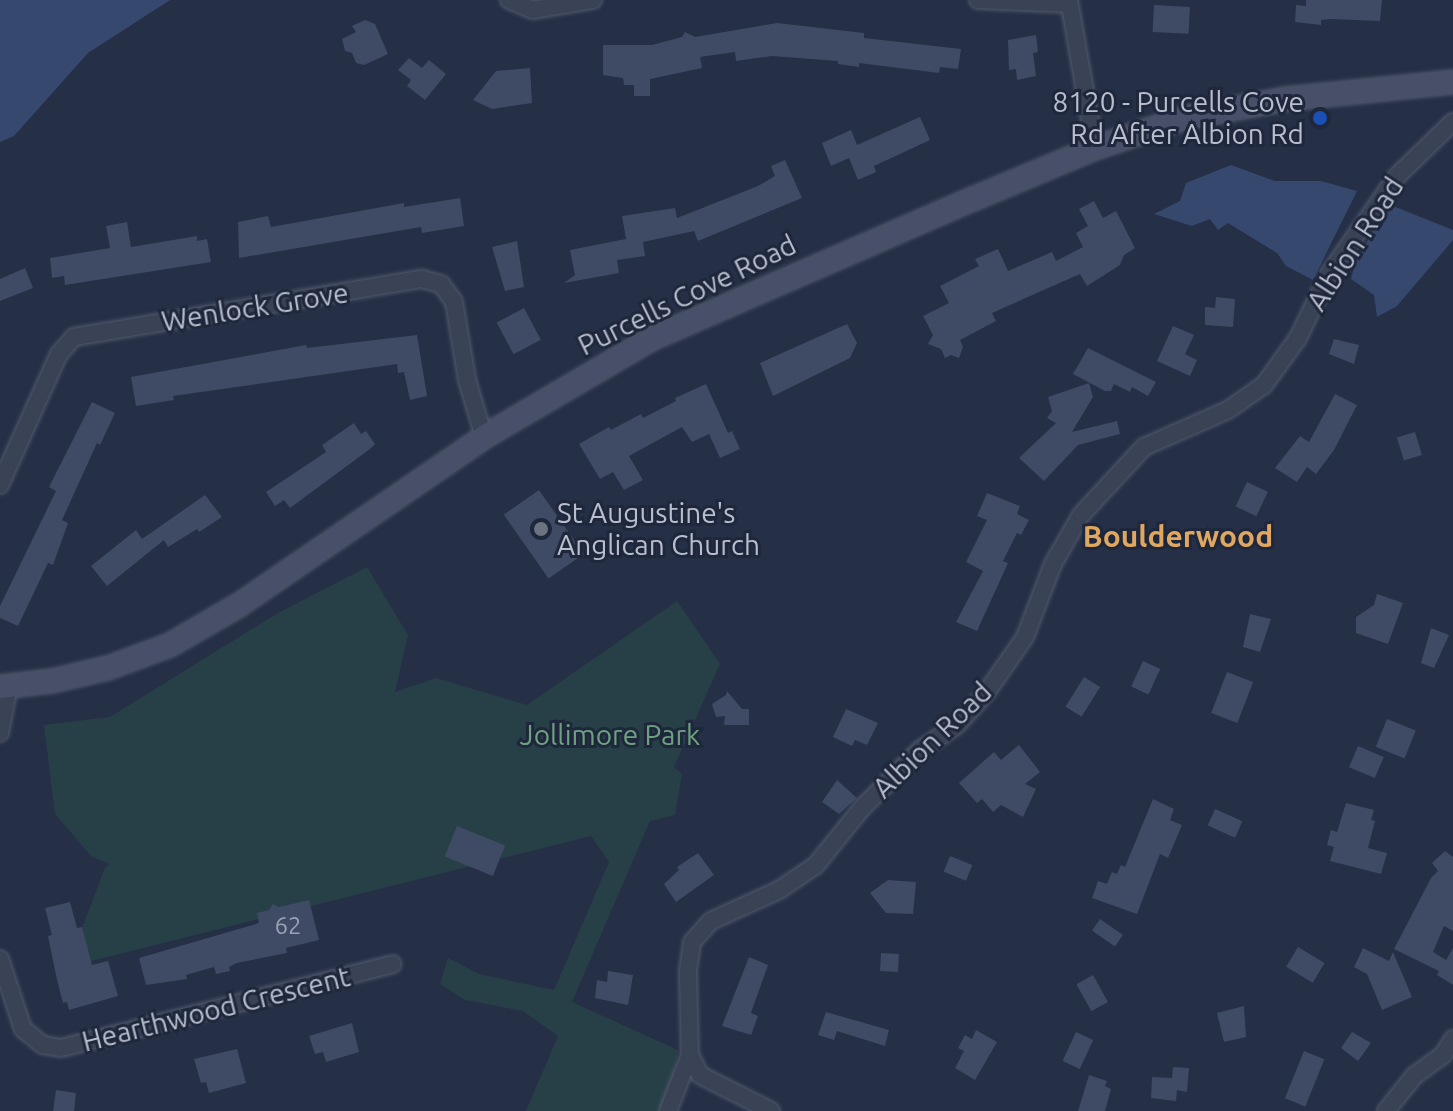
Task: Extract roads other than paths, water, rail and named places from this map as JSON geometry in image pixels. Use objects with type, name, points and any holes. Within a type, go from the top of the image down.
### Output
[{"type":"main road","name":"Purcells Cove Road","points":[[5,687],[52,681],[108,668],[170,645],[239,605],[484,437],[653,338],[1095,148],[1184,118],[1286,99],[1453,82]]},
{"type":"street","points":[[509,0],[533,10],[593,0]]},
{"type":"street","points":[[978,0],[1069,2],[1095,148]]},
{"type":"street","name":"Albion Road","points":[[668,1111],[690,1055],[688,971],[692,942],[711,921],[734,907],[779,890],[816,865],[862,808],[920,750],[957,725],[986,693],[1025,637],[1053,564],[1081,515],[1144,447],[1228,410],[1264,385],[1298,338],[1329,274],[1397,176],[1453,122]]},
{"type":"street","name":"Wenlock Grove","points":[[0,485],[59,354],[74,337],[422,279],[441,284],[454,302],[467,380],[484,437]]},
{"type":"street","points":[[0,733],[5,687]]},
{"type":"street","name":"Hearthwood Crescent","points":[[0,959],[23,1029],[43,1045],[61,1048],[393,964]]},
{"type":"street","points":[[1386,1111],[1414,1076],[1443,1055],[1453,1039]]},
{"type":"street","points":[[690,1055],[700,1075],[771,1111]]},
{"type":"water","points":[[0,0],[170,0],[88,53],[14,136],[0,142]]},
{"type":"water","points":[[1231,165],[1275,181],[1321,181],[1357,191],[1313,280],[1286,266],[1277,253],[1228,223],[1218,230],[1210,219],[1192,226],[1154,214],[1180,201],[1186,183]]},
{"type":"water","points":[[1388,204],[1453,230],[1453,240],[1397,306],[1377,317],[1374,295],[1351,279],[1355,263]]},
{"type":"place","name":"8120 - Purcells Cove Rd After Albion Rd","points":[[1320,118]]},
{"type":"place","name":"St Augustine's Anglican Church","points":[[541,529]]},
{"type":"district","name":"Boulderwood","points":[[1178,536]]},
{"type":"park label","name":"Jollimore Park","points":[[610,735]]}]
